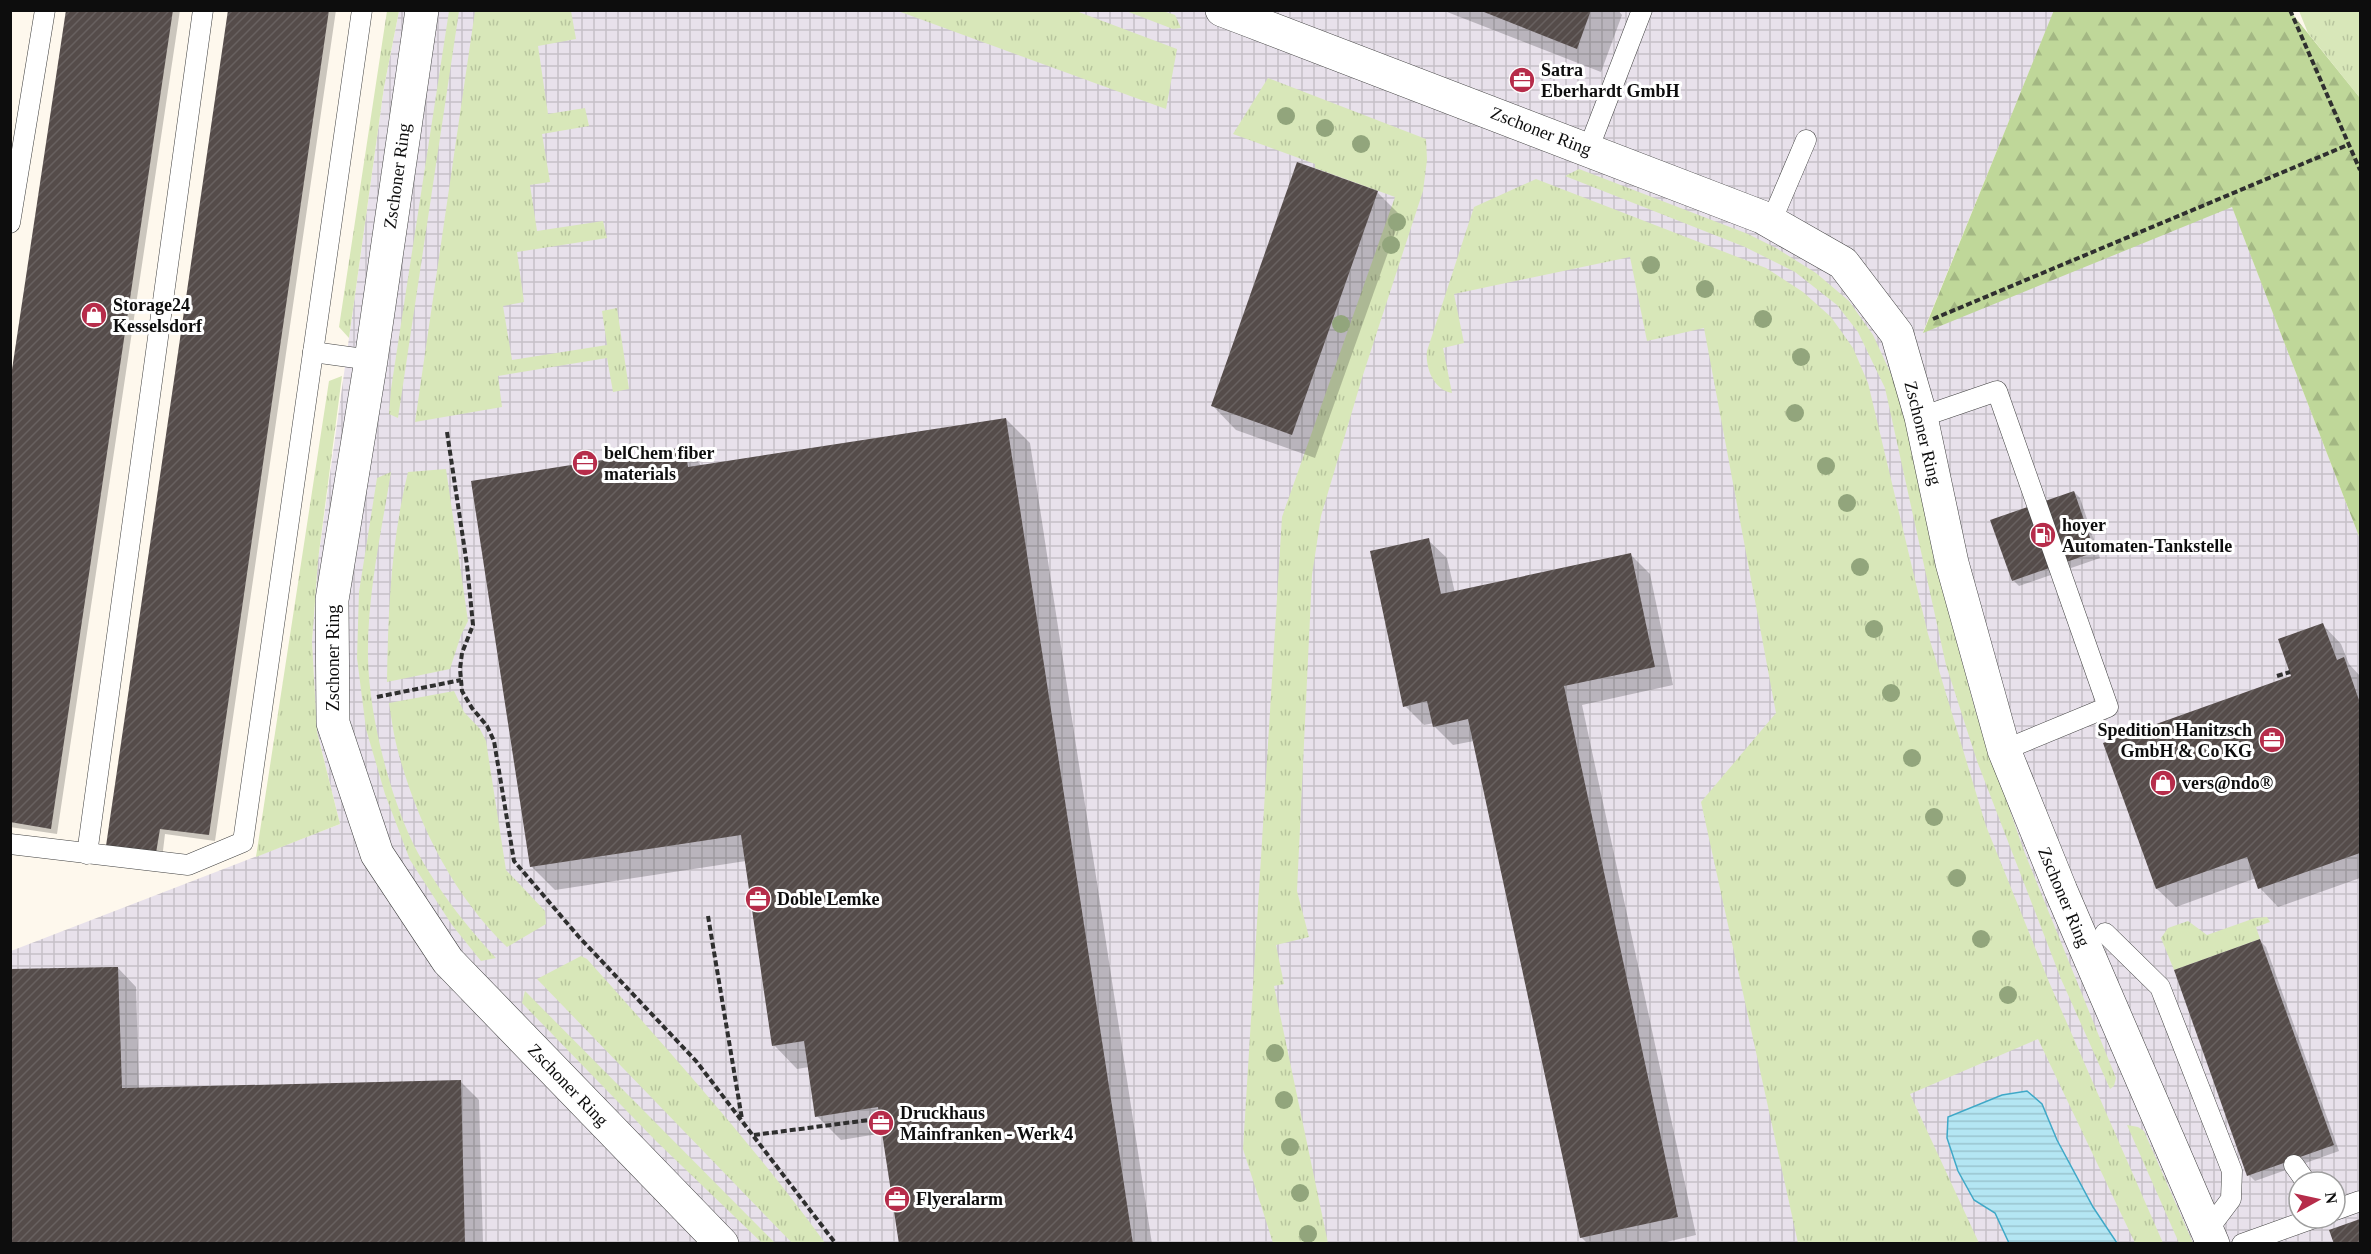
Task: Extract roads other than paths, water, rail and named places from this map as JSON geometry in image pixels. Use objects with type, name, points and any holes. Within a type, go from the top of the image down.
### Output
[{"type":"street","name":"Zschoner Ring","points":[[422,10],[371,360],[332,600],[333,723],[377,854],[448,961],[722,1244]]},
{"type":"street","name":"Zschoner Ring","points":[[1222,10],[1771,222],[1843,263],[1897,334],[1921,417],[1952,563],[2004,750],[2061,891],[2210,1237]]},
{"type":"lane","points":[[10,223],[45,10]]},
{"type":"lane","points":[[87,854],[203,10]]},
{"type":"lane","points":[[10,844],[189,865],[243,842],[362,10]]},
{"type":"lane","points":[[1588,150],[1642,10]]},
{"type":"lane","points":[[1771,222],[1806,140]]},
{"type":"lane","points":[[313,352],[371,360]]},
{"type":"lane","points":[[1921,417],[1997,391],[2108,707],[2004,750]]},
{"type":"lane","points":[[2105,933],[2160,987],[2232,1171],[2231,1199],[2210,1237]]},
{"type":"lane","points":[[2294,1165],[2298,1170]]},
{"type":"lane","points":[[2242,1244],[2287,1228]]},
{"type":"water","points":[[2027,1091],[2042,1104],[2057,1140],[2093,1207],[2117,1243],[2009,1243],[1995,1213],[1974,1200],[1958,1171],[1947,1138],[1948,1117],[2002,1095]]},
{"type":"place","name":"Satra Eberhardt GmbH","points":[[1522,80]]},
{"type":"place","name":"Storage24 Kesselsdorf","points":[[94,315]]},
{"type":"place","name":"belChem fiber materials","points":[[585,463]]},
{"type":"place","name":"hoyer Automaten-Tankstelle","points":[[2043,535]]},
{"type":"place","name":"Spedition Hanitzsch GmbH & Co KG","points":[[2272,740]]},
{"type":"place","name":"vers@ndo®","points":[[2163,783]]},
{"type":"place","name":"Doble Lemke","points":[[758,899]]},
{"type":"place","name":"Druckhaus Mainfranken - Werk 4","points":[[881,1123]]},
{"type":"place","name":"Flyeralarm","points":[[897,1199]]}]
